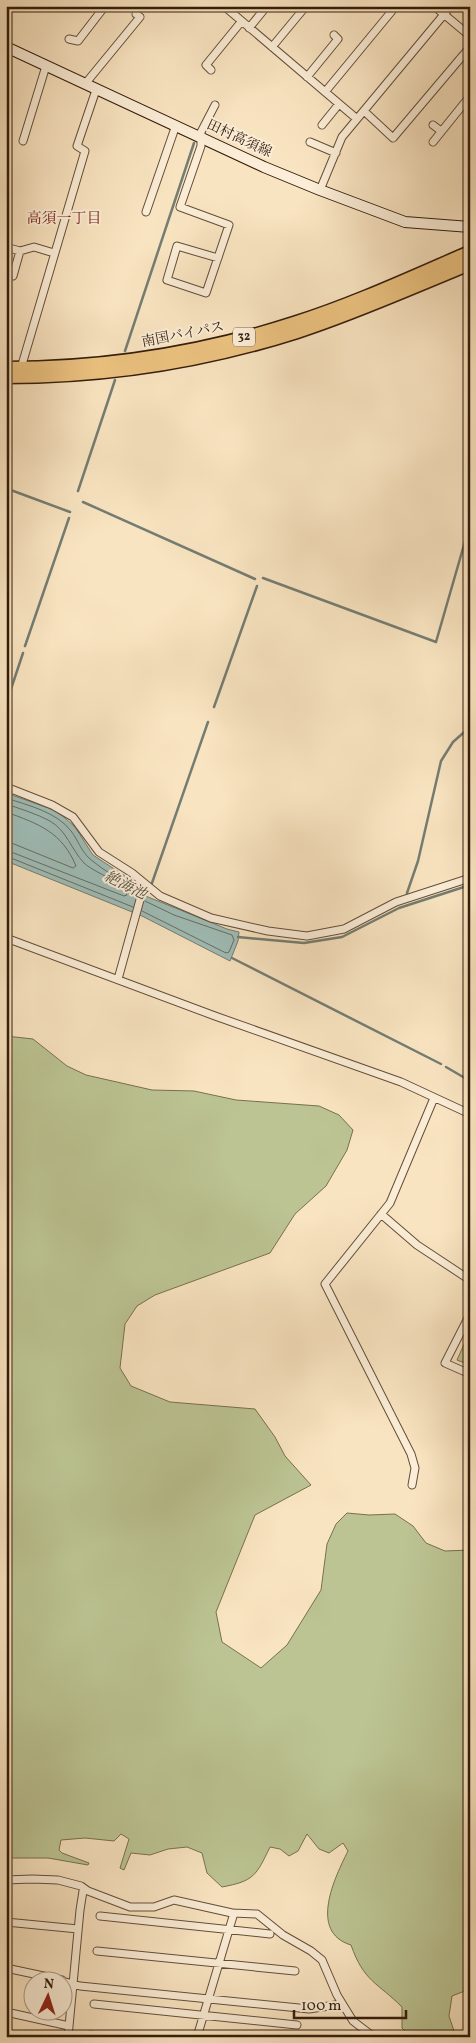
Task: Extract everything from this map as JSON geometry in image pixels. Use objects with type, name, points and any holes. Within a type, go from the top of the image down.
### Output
[{"type":"highway","name":"南国バイパス","points":[[6,368],[129,361],[237,339],[323,313],[470,252]]},
{"type":"highway","name":"南国バイパス","points":[[6,377],[123,371],[226,352],[325,322],[470,264]]},
{"type":"main road","name":"田村高須線","points":[[6,47],[96,90],[320,190],[405,222],[470,227]]},
{"type":"street","points":[[69,39],[78,41],[106,6]]},
{"type":"street","points":[[224,6],[357,119]]},
{"type":"street","points":[[248,28],[266,6]]},
{"type":"street","points":[[272,48],[306,6]]},
{"type":"street","points":[[325,92],[396,6]]},
{"type":"street","points":[[434,6],[470,36]]},
{"type":"street","points":[[320,190],[342,137],[451,6]]},
{"type":"street","points":[[85,84],[140,18],[136,14]]},
{"type":"street","points":[[211,70],[206,65],[226,46],[241,22]]},
{"type":"street","points":[[307,77],[338,39],[334,35]]},
{"type":"street","points":[[364,111],[393,138],[470,48]]},
{"type":"street","points":[[23,141],[46,66]]},
{"type":"street","points":[[20,368],[85,151],[76,146],[96,90]]},
{"type":"street","points":[[433,142],[470,96]]},
{"type":"street","points":[[322,124],[339,104]]},
{"type":"street","points":[[215,105],[201,132],[202,146],[180,207],[229,225],[218,258],[206,293],[167,280],[177,246],[218,258]]},
{"type":"street","points":[[433,124],[441,131]]},
{"type":"street","points":[[146,212],[176,125]]},
{"type":"street","points":[[310,142],[336,153]]},
{"type":"street","points":[[9,248],[20,251],[34,246],[54,253]]},
{"type":"street","points":[[13,276],[20,251]]},
{"type":"street","points":[[6,788],[66,812],[79,822],[99,852],[132,873],[145,888],[211,918],[268,931],[307,936],[344,929],[396,902],[470,878]]},
{"type":"street","points":[[118,979],[145,888]]},
{"type":"street","points":[[6,938],[402,1082],[470,1114]]},
{"type":"street","points":[[412,1484],[415,1468],[411,1454],[325,1284],[390,1203],[434,1098]]},
{"type":"street","points":[[381,1214],[417,1246],[470,1280]]},
{"type":"street","points":[[470,1314],[445,1363],[470,1374]]},
{"type":"street","points":[[6,1880],[58,1880],[130,1907],[154,1907],[174,1900],[234,1913],[257,1914],[282,1936],[320,1958],[352,2021],[374,2037]]},
{"type":"street","points":[[68,2037],[78,1929],[83,1891],[85,1889]]},
{"type":"street","points":[[197,2037],[234,1913]]},
{"type":"street","points":[[100,1916],[270,1934]]},
{"type":"street","points":[[6,1922],[78,1929]]},
{"type":"street","points":[[97,1951],[294,1970]]},
{"type":"street","points":[[6,1968],[22,1972]]},
{"type":"street","points":[[73,1984],[309,2009],[342,2004]]},
{"type":"street","points":[[94,2004],[296,2025]]},
{"type":"street","points":[[6,2012],[69,2026]]},
{"type":"street","points":[[90,2034],[111,2037]]},
{"type":"green space","points":[[6,1036],[33,1039],[67,1066],[86,1075],[152,1090],[194,1091],[236,1100],[319,1106],[339,1115],[353,1130],[347,1150],[326,1186],[295,1214],[270,1253],[155,1295],[137,1306],[125,1324],[120,1368],[131,1386],[170,1402],[255,1409],[275,1437],[285,1456],[311,1485],[255,1515],[216,1612],[222,1642],[261,1668],[287,1645],[321,1590],[327,1544],[336,1524],[347,1513],[369,1515],[395,1514],[413,1526],[426,1543],[445,1551],[470,1550],[470,1989],[452,1996],[449,2016],[456,2037],[411,2037],[402,2028],[402,2007],[366,1974],[351,1945],[338,1938],[331,1928],[328,1916],[328,1903],[337,1875],[348,1851],[343,1843],[329,1853],[319,1849],[307,1834],[298,1851],[289,1856],[280,1849],[270,1847],[253,1876],[233,1885],[222,1887],[207,1873],[202,1853],[187,1847],[168,1849],[150,1855],[131,1853],[124,1870],[120,1868],[129,1839],[121,1834],[114,1841],[85,1838],[61,1840],[59,1850],[62,1853],[89,1863],[88,1865],[48,1858],[6,1858]]},
{"type":"green space","points":[[470,1331],[470,1365],[457,1360]]},
{"type":"water","name":"絶海池","points":[[6,793],[54,810],[65,818],[75,827],[93,855],[128,878],[148,897],[227,929],[239,932],[238,941],[230,961],[142,916],[6,861]]},
{"type":"waterway","points":[[125,351],[194,143]]},
{"type":"waterway","points":[[78,491],[115,380]]},
{"type":"waterway","points":[[8,489],[70,512]]},
{"type":"waterway","points":[[83,502],[255,579]]},
{"type":"waterway","points":[[25,646],[69,518]]},
{"type":"waterway","points":[[263,578],[436,642],[470,524]]},
{"type":"waterway","points":[[214,707],[257,586]]},
{"type":"waterway","points":[[6,704],[23,653]]},
{"type":"waterway","points":[[152,883],[208,722]]},
{"type":"waterway","points":[[407,893],[418,861],[441,761],[453,742],[470,727]]},
{"type":"waterway","points":[[238,937],[304,943],[342,937],[399,908],[470,885]]},
{"type":"waterway","points":[[232,958],[441,1064]]},
{"type":"waterway","points":[[446,1067],[470,1081]]},
{"type":"district","name":"高須一丁目","points":[[64,219]]}]
